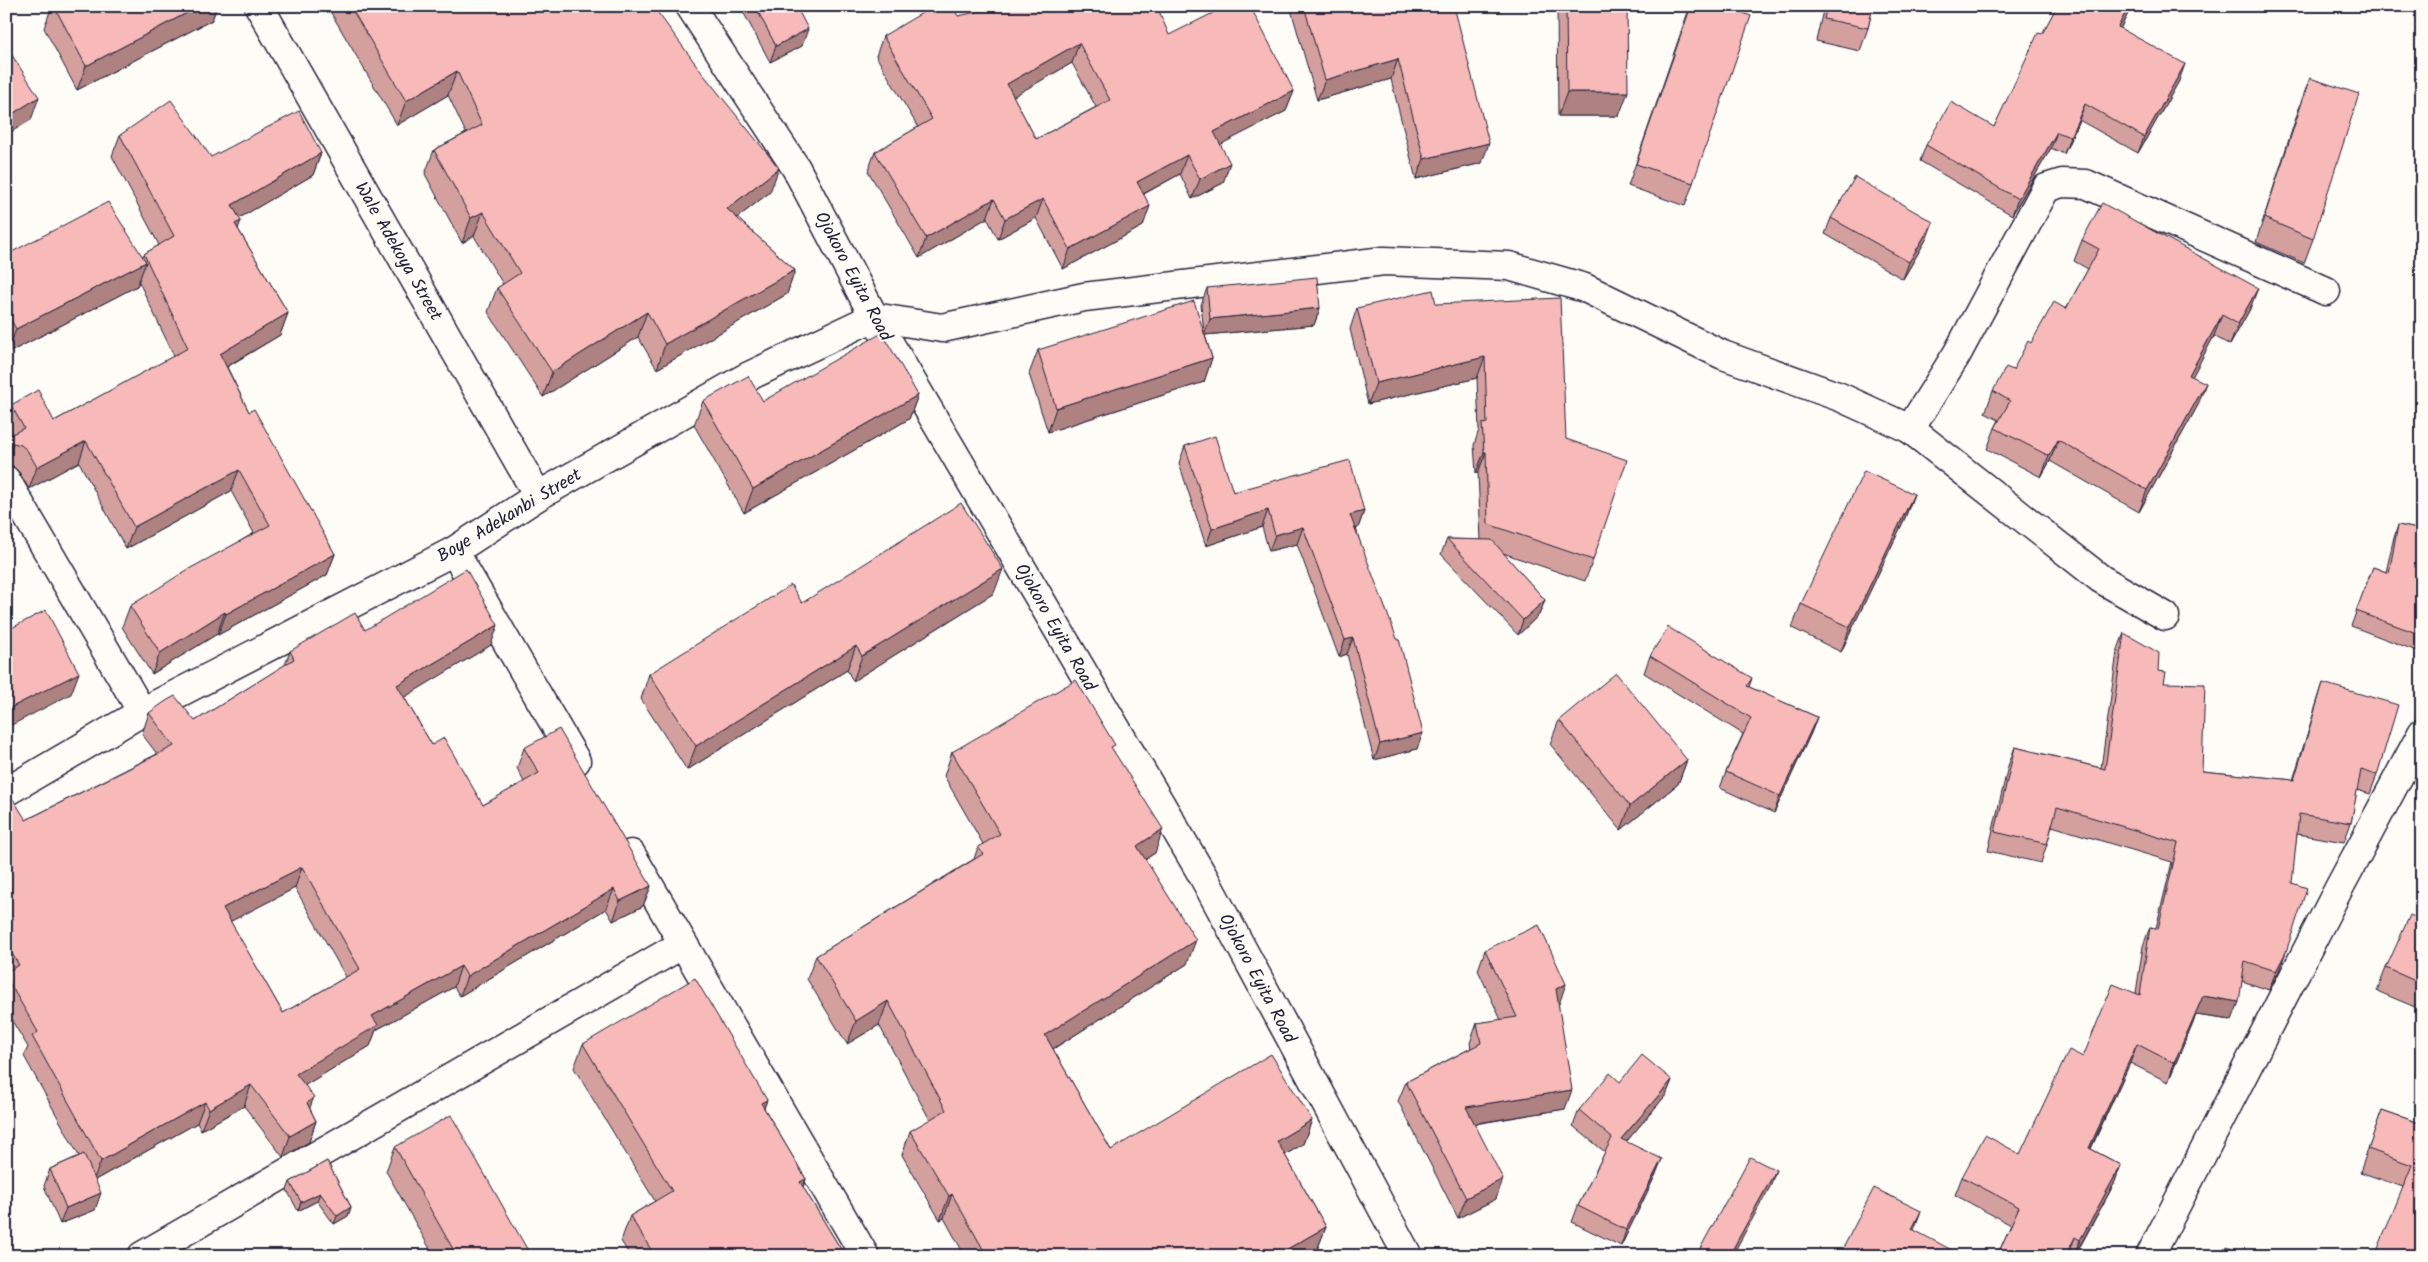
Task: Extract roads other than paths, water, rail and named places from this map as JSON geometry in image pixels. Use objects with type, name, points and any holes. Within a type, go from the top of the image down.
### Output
[{"type":"street","name":"Wale Adekoya Street","points":[[260,6],[538,496]]},
{"type":"street","name":"Ojokoro Eyita Road","points":[[690,6],[796,168],[874,317],[1203,876],[1408,1256]]},
{"type":"street","points":[[1910,429],[1956,354],[2046,188],[2062,183],[2086,184],[2326,291]]},
{"type":"street","points":[[874,317],[942,328],[1084,297],[1384,261],[1509,266],[1585,288],[1723,354],[1840,397],[1910,429],[2101,578],[2165,616]]},
{"type":"street","name":"Boye Adekanbi Street","points":[[6,792],[142,712],[454,551],[538,496],[747,377],[874,317]]},
{"type":"street","points":[[6,480],[142,712]]},
{"type":"street","points":[[454,551],[588,781]]},
{"type":"street","points":[[2150,1256],[2338,890],[2422,733]]},
{"type":"street","points":[[618,832],[864,1256]]},
{"type":"street","points":[[142,1256],[683,944]]}]
